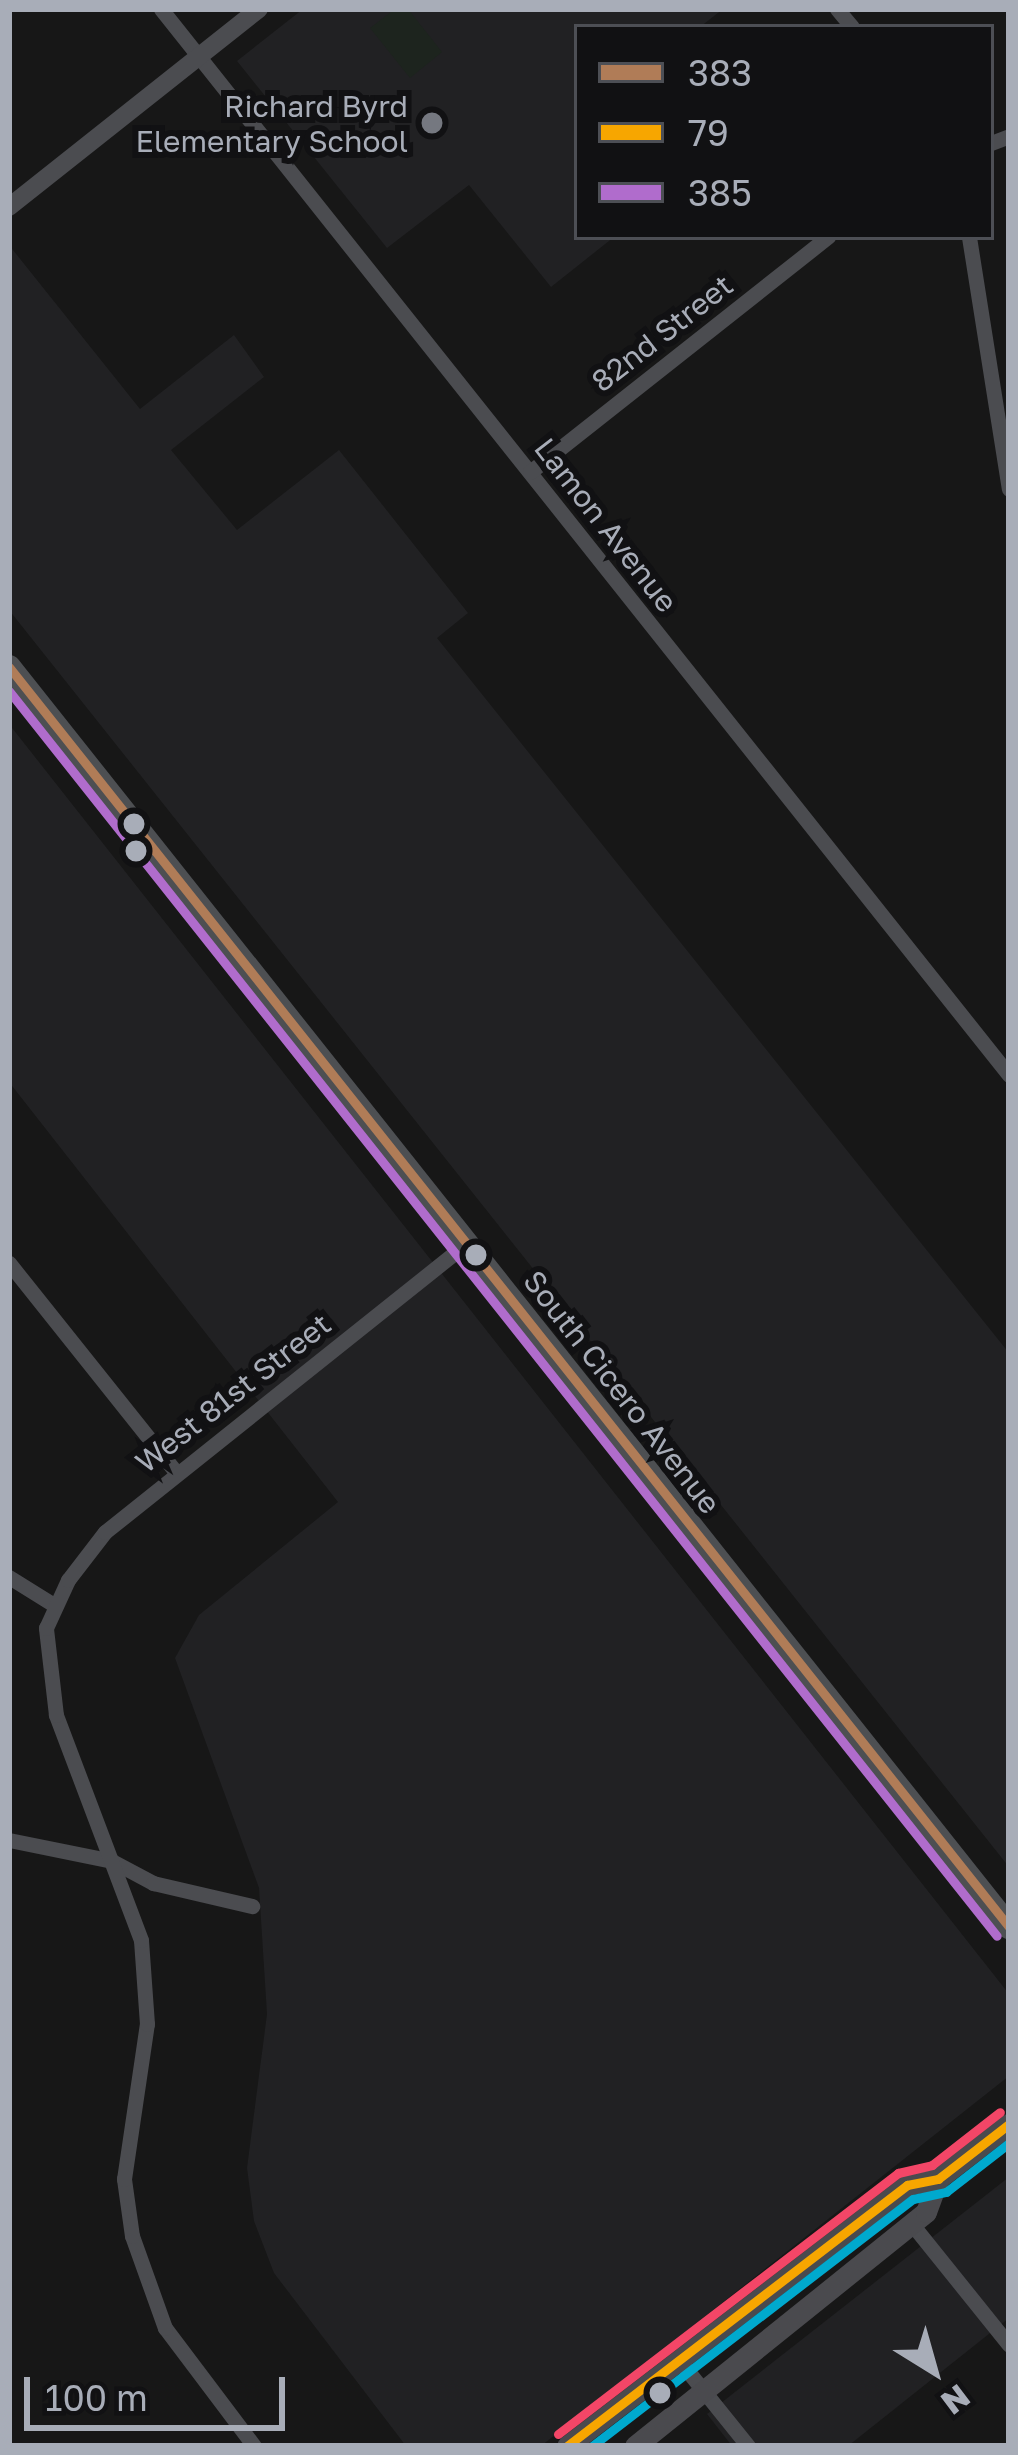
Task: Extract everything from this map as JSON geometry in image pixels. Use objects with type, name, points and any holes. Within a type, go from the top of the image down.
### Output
[{"type":"main road","name":"South Cicero Avenue","points":[[9,668],[1009,1927]]},
{"type":"main road","points":[[567,2446],[908,2185],[938,2179],[1009,2124]]},
{"type":"main road","points":[[635,2446],[926,2212],[938,2179]]},
{"type":"street","name":"Lamon Avenue","points":[[160,9],[1009,1075]]},
{"type":"street","points":[[9,207],[260,9]]},
{"type":"street","name":"82nd Street","points":[[530,472],[824,240]]},
{"type":"street","points":[[969,240],[1008,478]]},
{"type":"street","name":"West 81st Street","points":[[54,1605],[105,1532],[467,1243]]},
{"type":"street","points":[[9,1263],[176,1472]]},
{"type":"street","points":[[9,1577],[54,1605],[44,1654],[56,1715],[136,1917],[147,1994],[125,2166],[132,2236],[166,2328],[254,2446]]},
{"type":"street","points":[[9,1840],[112,1861],[153,1882],[252,1906]]},
{"type":"street","points":[[911,2223],[1009,2345]]},
{"type":"street","points":[[679,2359],[748,2446]]},
{"type":"shaded area","name":"Richard Byrd Elementary School","points":[[303,9],[723,9],[704,24],[574,24],[574,240],[610,240],[551,287],[469,185],[387,248],[237,61]]},
{"type":"shaded area","points":[[395,9],[408,9],[442,52],[410,78],[370,28]]},
{"type":"shaded area","points":[[9,245],[140,409],[234,335],[264,377],[171,450],[237,530],[339,450],[468,613],[437,638],[1009,1353],[1009,1867],[9,610]]},
{"type":"shaded area","points":[[9,724],[1009,1994],[1009,2076],[541,2446],[406,2446],[274,2273],[254,2221],[247,2168],[267,2014],[259,1888],[175,1658],[199,1615],[338,1502],[9,1082]]},
{"type":"shaded area","points":[[1009,2177],[1009,2318],[848,2446],[732,2446],[707,2414]]},
{"type":"transit line","name":"383","points":[[9,667],[1009,1927]]},
{"type":"transit line","name":"385","points":[[9,691],[997,1936]]},
{"type":"transit line","points":[[558,2434],[898,2173],[932,2165],[1000,2112]]},
{"type":"transit line","name":"79","points":[[567,2446],[907,2185],[938,2179],[1009,2124]]},
{"type":"transit line","points":[[592,2446],[913,2199],[946,2192],[1009,2143]]},
{"type":"place","name":"Richard Byrd Elementary School","points":[[432,123]]}]
